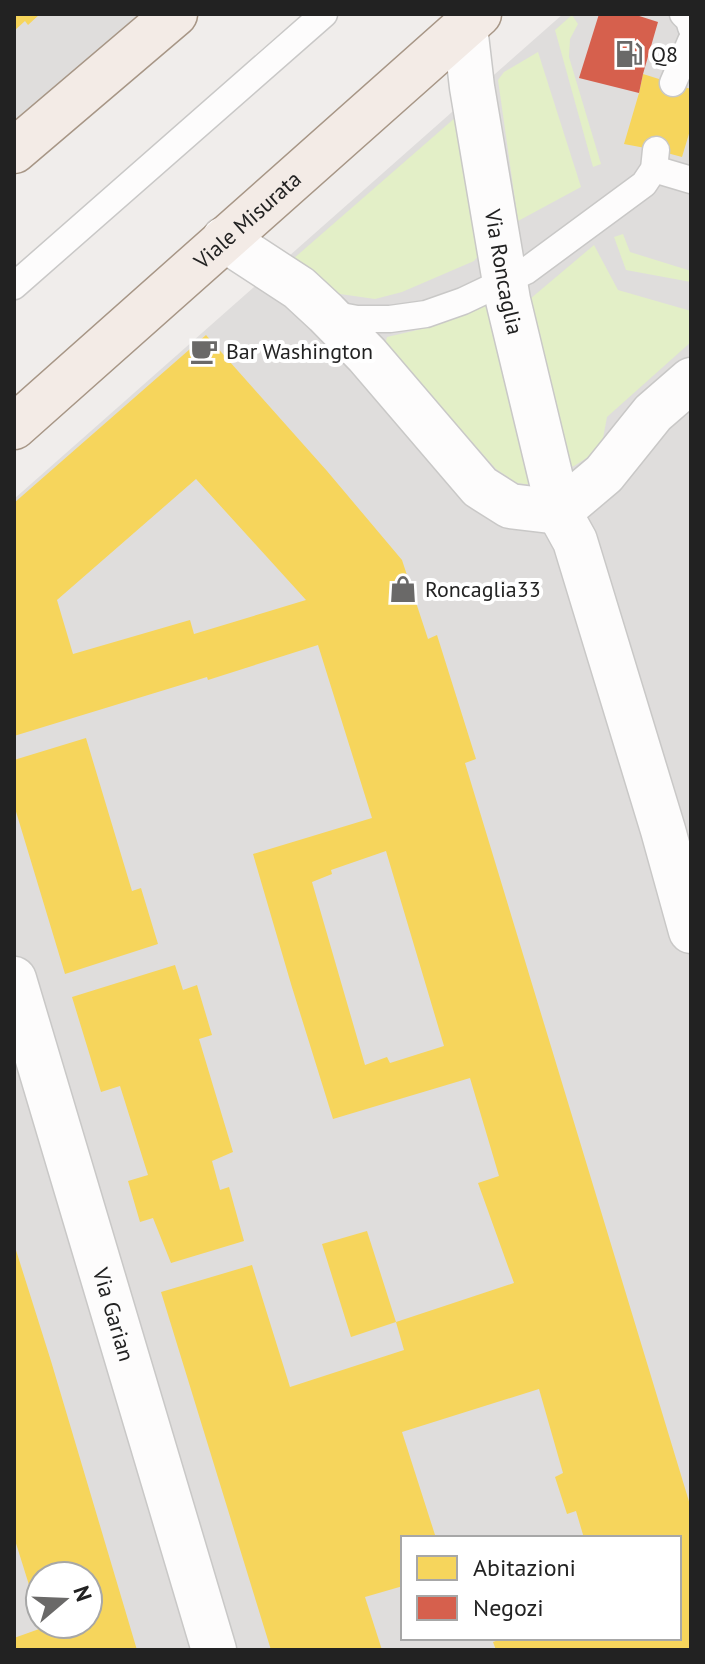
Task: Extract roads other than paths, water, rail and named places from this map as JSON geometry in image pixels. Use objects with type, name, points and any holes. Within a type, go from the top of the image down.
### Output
[{"type":"main road","points":[[14,151],[175,14]]},
{"type":"main road","name":"Viale Misurata","points":[[14,427],[472,20]]},
{"type":"street","name":"Via Roncaglia","points":[[472,20],[472,87],[508,300],[559,512],[575,541],[677,826],[691,931]]},
{"type":"street","points":[[224,239],[299,288],[326,313],[367,355],[480,487],[510,506],[559,512],[604,474],[653,413],[691,380]]},
{"type":"street","name":"Via Garian","points":[[14,979],[214,1650]]},
{"type":"lane","points":[[14,286],[324,14]]},
{"type":"lane","points":[[683,14],[691,27]]},
{"type":"lane","points":[[673,83],[691,41]]},
{"type":"lane","points":[[326,313],[357,319],[390,319],[426,314],[463,301],[526,271],[630,195],[644,184],[655,159],[691,180]]},
{"type":"place","name":"Q8","points":[[629,54]]},
{"type":"place","name":"Bar Washington","points":[[204,351]]},
{"type":"place","name":"Roncaglia33","points":[[403,589]]}]
